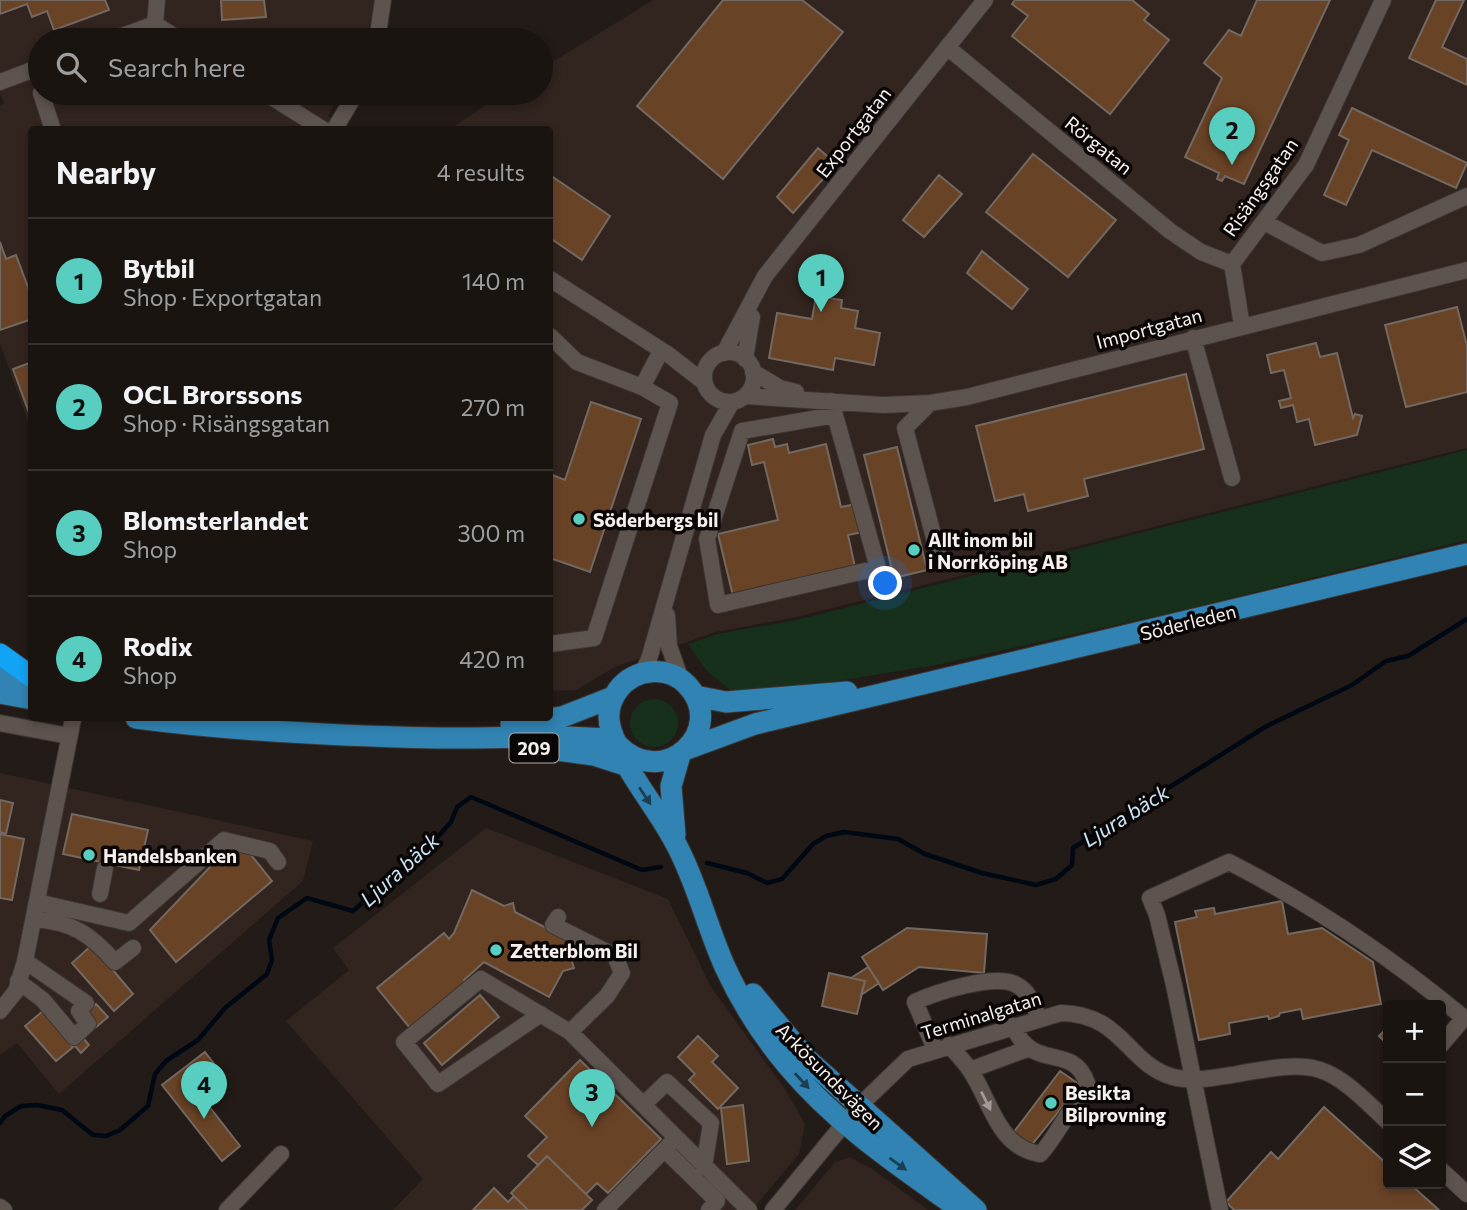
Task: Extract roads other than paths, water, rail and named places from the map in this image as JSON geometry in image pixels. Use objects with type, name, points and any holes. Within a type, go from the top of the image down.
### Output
[{"type":"highway","points":[[0,654],[28,674]]},
{"type":"main road","name":"Söderleden","points":[[684,752],[755,724],[1467,554]]},
{"type":"main road","points":[[662,672],[692,696],[695,738],[684,752],[662,762],[642,761],[619,750],[609,724],[613,697],[625,682],[642,673],[662,672]]},
{"type":"main road","points":[[0,676],[28,682]]},
{"type":"main road","name":"Söderleden","points":[[692,696],[715,715],[747,713],[858,691],[908,687]]},
{"type":"main road","points":[[0,693],[28,698]]},
{"type":"main road","name":"209","points":[[553,718],[613,697]]},
{"type":"main road","name":"209","points":[[164,721],[229,728],[442,738],[556,736],[619,750]]},
{"type":"main road","name":"209","points":[[349,721],[439,725],[533,721]]},
{"type":"main road","name":"Arkösundsvägen","points":[[619,750],[677,844],[708,922],[745,982],[782,1033],[850,1115],[961,1210]]},
{"type":"main road","name":"Arkösundsvägen","points":[[677,844],[671,786],[684,752]]},
{"type":"main road","name":"Arkösundsvägen","points":[[850,1115],[976,1210]]},
{"type":"street","points":[[155,24],[156,0]]},
{"type":"street","points":[[379,28],[383,0]]},
{"type":"street","name":"Exportgatan","points":[[718,356],[765,276],[985,0]]},
{"type":"street","name":"Risängsgatan","points":[[1242,326],[1232,264],[1306,164],[1383,0]]},
{"type":"street","points":[[144,28],[155,24]]},
{"type":"street","points":[[155,24],[161,28]]},
{"type":"street","name":"Rörgatan","points":[[947,47],[1170,231],[1202,252],[1232,264]]},
{"type":"street","points":[[0,82],[28,71]]},
{"type":"street","points":[[45,105],[52,126]]},
{"type":"street","points":[[283,105],[314,126]]},
{"type":"street","points":[[336,126],[349,105]]},
{"type":"street","points":[[1264,222],[1322,253],[1359,245],[1467,196]]},
{"type":"street","name":"Importgatan","points":[[738,399],[835,406],[930,403],[967,397],[1467,270]]},
{"type":"street","points":[[553,281],[665,353],[709,390],[738,399]]},
{"type":"street","name":"Exportgatan","points":[[749,365],[757,293]]},
{"type":"street","points":[[1194,338],[1231,478]]},
{"type":"street","points":[[553,339],[577,362],[642,387],[670,403],[594,638],[553,644]]},
{"type":"street","points":[[642,673],[666,600],[713,435],[738,399],[752,385],[749,365],[718,356],[665,353]]},
{"type":"street","points":[[642,387],[665,353]]},
{"type":"street","points":[[713,435],[705,370],[718,356]]},
{"type":"street","name":"Importgatan","points":[[749,365],[780,388],[835,406]]},
{"type":"street","points":[[930,403],[905,428],[939,557]]},
{"type":"street","points":[[835,406],[878,568],[718,605],[707,538],[742,431],[835,406]]},
{"type":"street","points":[[666,600],[669,646],[692,696]]},
{"type":"street","points":[[0,1011],[16,991],[25,961],[73,721]]},
{"type":"street","points":[[0,723],[69,736]]},
{"type":"street","points":[[37,902],[129,923],[224,840],[270,851],[278,863]]},
{"type":"street","points":[[1220,1210],[1174,985],[1157,915],[1150,898],[1229,862],[1279,887],[1413,975],[1443,1000]]},
{"type":"street","points":[[100,894],[105,868]]},
{"type":"street","points":[[558,917],[553,925],[615,956],[622,973],[607,996],[570,1032]]},
{"type":"street","points":[[34,919],[60,923],[92,937],[115,962],[133,948]]},
{"type":"street","points":[[19,981],[43,1000],[74,1037],[88,1024],[79,1011],[86,1003],[25,961]]},
{"type":"street","points":[[541,1014],[439,1084],[404,1042],[481,979],[541,1014],[570,1032],[643,1105],[670,1144],[717,1200],[709,1210]]},
{"type":"street","points":[[1013,1026],[1032,1052],[1066,1059],[1083,1072],[1087,1083],[1054,1133],[1048,1149],[1040,1154],[1020,1148],[999,1128],[971,1070],[942,1047],[915,1002],[942,990],[1000,982],[1015,983],[1032,1000],[1039,1019]]},
{"type":"street","points":[[1446,1003],[1464,1018],[1446,1039]]},
{"type":"street","name":"Terminalgatan","points":[[773,1210],[850,1115],[908,1059],[1061,1013],[1086,1015],[1113,1029],[1163,1073],[1194,1080],[1272,1067],[1310,1066],[1334,1074],[1383,1112]]},
{"type":"street","points":[[971,1070],[1027,1048]]},
{"type":"street","points":[[643,1105],[667,1082],[711,1123],[704,1167]]},
{"type":"street","points":[[670,1144],[704,1167],[749,1210]]},
{"type":"street","points":[[605,1210],[670,1144]]},
{"type":"street","points":[[227,1210],[281,1154]]},
{"type":"street","points":[[1446,1175],[1467,1194]]},
{"type":"waterway","name":"Ljura bäck","points":[[707,863],[747,873],[767,883],[782,879],[813,844],[826,836],[844,832],[898,839],[925,854],[982,873],[1036,885],[1056,879],[1072,865],[1073,848],[1265,727],[1352,685],[1386,661],[1408,656],[1467,619]]},
{"type":"waterway","name":"Ljura bäck","points":[[0,1123],[5,1116],[21,1106],[37,1105],[62,1110],[93,1135],[106,1136],[120,1130],[148,1106],[155,1074],[166,1061],[198,1040],[225,1008],[267,974],[272,960],[269,940],[278,918],[307,898],[353,911],[434,841],[451,822],[457,807],[471,797],[642,870],[661,867]]},
{"type":"place","name":"OCL Brorssons","points":[[1232,165]]},
{"type":"place","name":"Bytbil","points":[[821,312]]},
{"type":"place","name":"Söderbergs bil","points":[[579,519]]},
{"type":"place","name":"Allt inom bil i Norrköping AB","points":[[914,550]]},
{"type":"place","name":"Handelsbanken","points":[[89,855]]},
{"type":"place","name":"Zetterblom Bil","points":[[496,950]]},
{"type":"place","name":"Besikta Bilprovning","points":[[1051,1103]]},
{"type":"place","name":"Rodix","points":[[204,1119]]},
{"type":"place","name":"Blomsterlandet","points":[[592,1127]]}]
